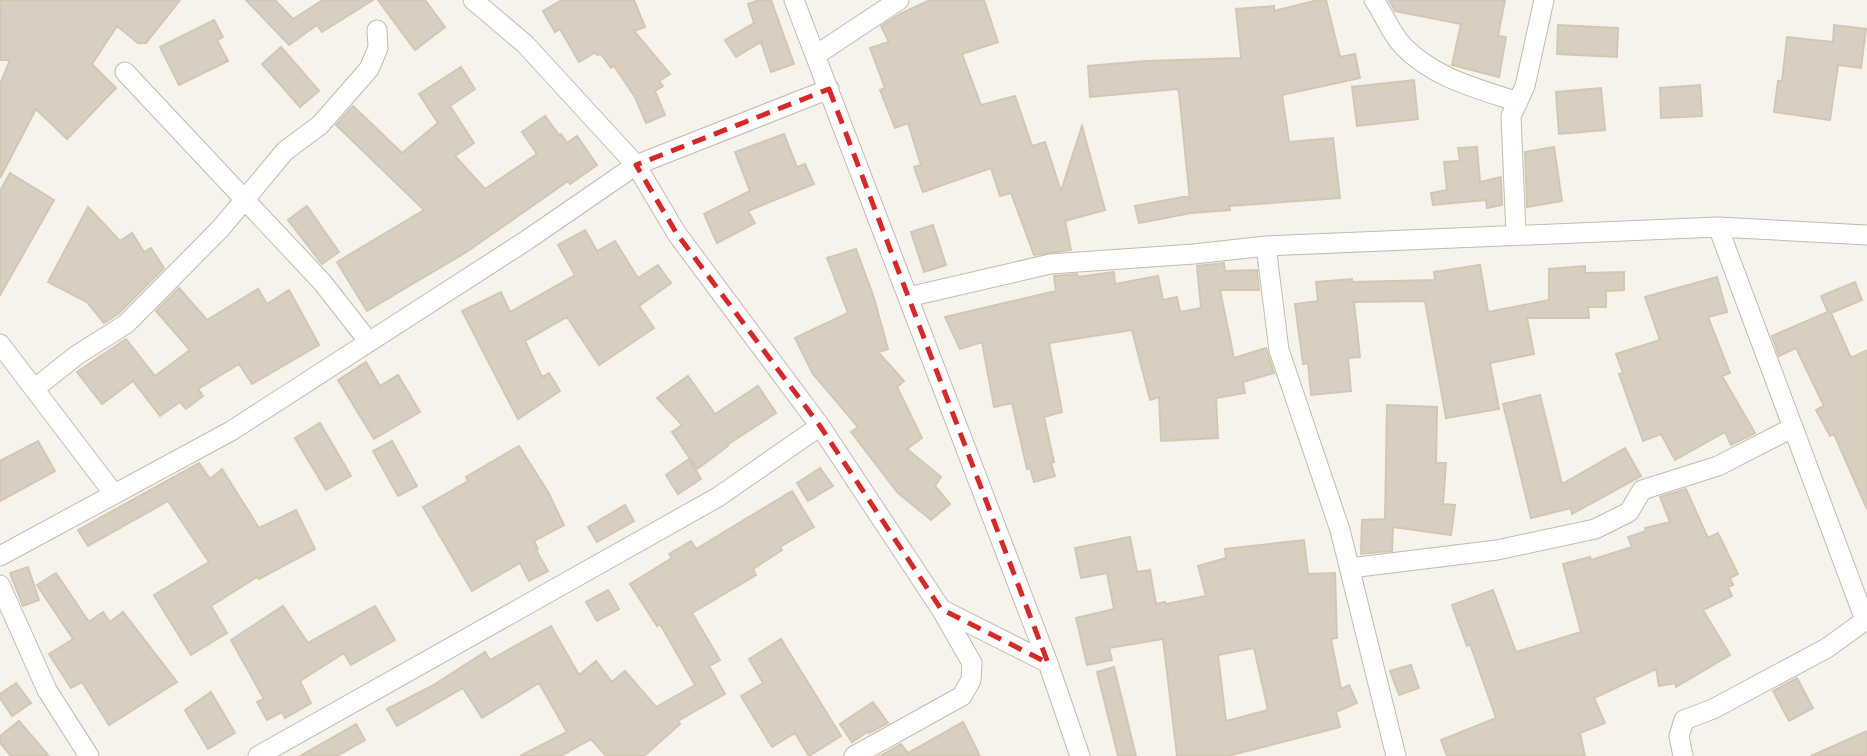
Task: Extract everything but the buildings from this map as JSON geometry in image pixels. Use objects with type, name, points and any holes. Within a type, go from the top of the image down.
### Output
[{"type":"street","points":[[473,0],[525,44],[636,165],[677,234],[820,426],[941,609],[972,663],[971,680],[962,696],[855,756]]},
{"type":"street","points":[[794,0],[1048,663],[1080,756]]},
{"type":"street","points":[[816,55],[900,0]]},
{"type":"street","points":[[1374,0],[1401,44],[1427,66],[1457,82],[1518,102]]},
{"type":"street","points":[[1516,235],[1511,116],[1525,86],[1544,0]]},
{"type":"street","points":[[34,388],[125,324],[221,228],[285,151],[320,125],[369,69],[378,48],[377,30]]},
{"type":"street","points":[[125,72],[322,282],[369,342]]},
{"type":"street","points":[[0,556],[232,431],[527,240],[636,165],[829,89]]},
{"type":"street","points":[[908,297],[1050,264],[1266,246],[1718,227],[1867,234]]},
{"type":"street","points":[[1683,756],[1679,736],[1684,720],[1713,709],[1827,648],[1866,620],[1718,227]]},
{"type":"street","points":[[1266,246],[1279,351],[1340,530],[1395,756]]},
{"type":"street","points":[[0,344],[114,494]]},
{"type":"street","points":[[258,756],[718,497],[820,426]]},
{"type":"street","points":[[1350,568],[1497,550],[1595,529],[1629,512],[1642,490],[1718,466],[1792,428]]},
{"type":"street","points":[[0,585],[47,690],[89,756]]},
{"type":"street","points":[[941,609],[1048,663]]},
{"type":"highlighted area","points":[[829,89],[1048,663],[941,609],[820,426],[677,234],[636,165]]}]
